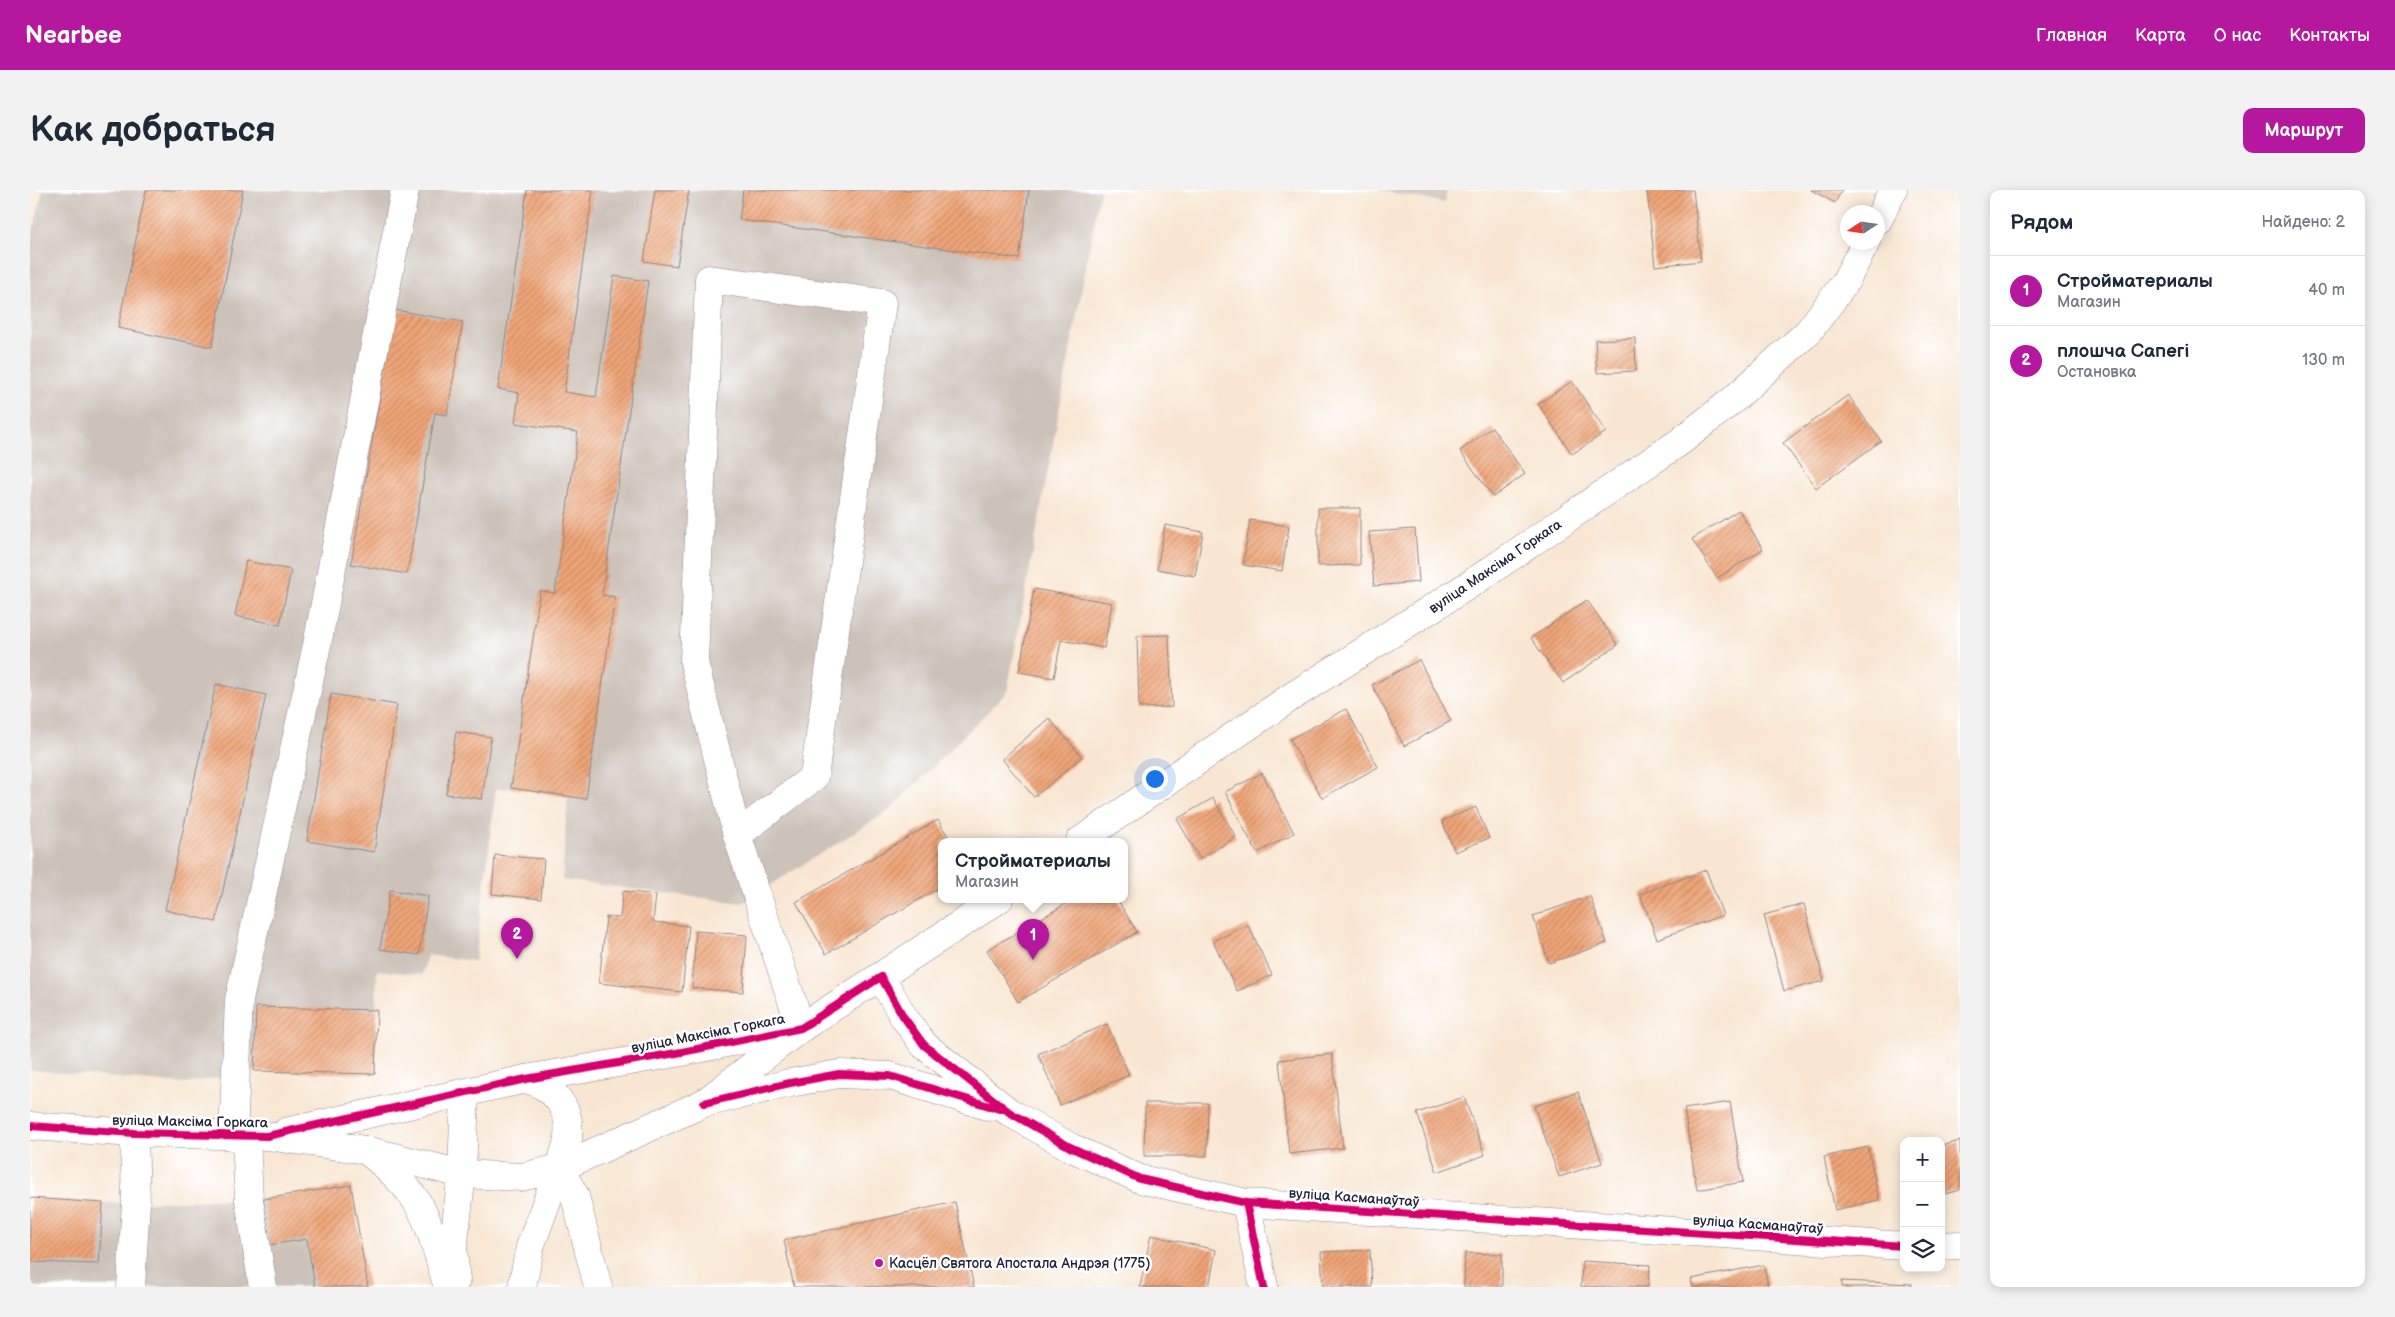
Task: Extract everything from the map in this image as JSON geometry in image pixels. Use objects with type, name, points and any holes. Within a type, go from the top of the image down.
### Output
[{"type":"main road","points":[[263,1287],[249,1200],[249,1136],[239,1000],[317,645],[405,190]]},
{"type":"main road","points":[[1885,206],[1893,190]]},
{"type":"main road","name":"вуліца Максіма Горкага","points":[[1084,838],[1291,697],[1472,584],[1681,441],[1733,400],[1808,332],[1844,284],[1862,250]]},
{"type":"main road","points":[[737,835],[814,777],[882,303],[709,279],[694,662],[737,835],[801,1028]]},
{"type":"main road","name":"вуліца Максіма Горкага","points":[[558,1168],[704,1102],[801,1028],[993,903]]},
{"type":"main road","name":"вуліца Касманаўтаў","points":[[881,977],[903,1016],[924,1045],[1009,1112],[1070,1146],[1140,1179],[1246,1203],[1900,1246]]},
{"type":"main road","name":"вуліца Максіма Горкага","points":[[526,1079],[682,1052],[801,1028]]},
{"type":"main road","points":[[704,1102],[839,1074],[890,1076],[1009,1112]]},
{"type":"main road","points":[[457,1287],[453,1249],[462,1174],[466,1093],[526,1079],[542,1083],[559,1098],[566,1115],[568,1137],[530,1247],[522,1287]]},
{"type":"main road","name":"вуліца Максіма Горкага","points":[[249,1136],[466,1093]]},
{"type":"main road","name":"вуліца Максіма Горкага","points":[[30,1126],[134,1133],[249,1136],[366,1150],[462,1174]]},
{"type":"main road","points":[[131,1287],[136,1202],[134,1133]]},
{"type":"main road","points":[[366,1150],[396,1176],[416,1201],[432,1236],[448,1287]]},
{"type":"main road","points":[[462,1174],[522,1177],[558,1168]]},
{"type":"main road","points":[[558,1168],[576,1196],[598,1287]]},
{"type":"main road","points":[[1246,1203],[1264,1287]]},
{"type":"main road","points":[[1945,1246],[1960,1245]]},
{"type":"shaded area","points":[[43,190],[1100,190],[1007,692],[890,810],[742,903],[562,880],[568,797],[511,788],[496,789],[475,961],[427,955],[422,975],[377,970],[375,1074],[254,1071],[184,1084],[30,1070],[30,244]]},
{"type":"shaded area","points":[[1377,190],[1447,190],[1445,203]]},
{"type":"shaded area","points":[[351,1185],[368,1287],[30,1287],[30,1198],[103,1203],[263,1199]]},
{"type":"building","points":[[146,190],[243,190],[212,347],[118,328]]},
{"type":"building","points":[[527,190],[593,190],[564,392],[596,397],[614,276],[648,281],[602,595],[615,597],[586,799],[511,788],[540,591],[555,593],[578,432],[515,423],[519,393],[498,389]]},
{"type":"building","points":[[655,190],[689,190],[677,266],[644,261]]},
{"type":"building","points":[[743,190],[1029,190],[1019,259],[739,220]]},
{"type":"building","points":[[1647,190],[1693,190],[1701,261],[1655,266]]},
{"type":"building","points":[[1811,190],[1842,190],[1835,203]]},
{"type":"building","points":[[395,310],[463,322],[447,415],[435,413],[407,574],[351,564]]},
{"type":"building","points":[[1635,338],[1636,371],[1597,373],[1595,340]]},
{"type":"building","points":[[1572,381],[1606,432],[1572,454],[1538,404]]},
{"type":"building","points":[[1848,395],[1881,441],[1816,488],[1783,443]]},
{"type":"building","points":[[1492,427],[1525,474],[1493,497],[1460,451]]},
{"type":"building","points":[[1318,508],[1360,508],[1360,565],[1318,566]]},
{"type":"building","points":[[1739,510],[1763,549],[1717,578],[1692,539]]},
{"type":"building","points":[[1250,520],[1289,526],[1282,571],[1243,565]]},
{"type":"building","points":[[1165,525],[1203,532],[1195,576],[1157,569]]},
{"type":"building","points":[[1415,529],[1419,582],[1374,586],[1369,532]]},
{"type":"building","points":[[246,561],[291,570],[280,625],[235,616]]},
{"type":"building","points":[[1034,589],[1112,603],[1104,648],[1061,640],[1054,678],[1019,672]]},
{"type":"building","points":[[1587,600],[1618,645],[1563,683],[1531,638]]},
{"type":"building","points":[[1169,635],[1172,707],[1139,708],[1137,636]]},
{"type":"building","points":[[1419,660],[1451,721],[1404,746],[1372,685]]},
{"type":"building","points":[[216,684],[266,695],[216,922],[165,910]]},
{"type":"building","points":[[331,694],[397,705],[374,852],[307,841]]},
{"type":"building","points":[[1346,709],[1378,767],[1322,798],[1290,739]]},
{"type":"building","points":[[1049,718],[1082,757],[1034,797],[1002,759]]},
{"type":"building","points":[[456,732],[491,737],[482,799],[446,794]]},
{"type":"building","points":[[1262,773],[1294,833],[1257,853],[1225,792]]},
{"type":"building","points":[[1213,798],[1236,837],[1200,859],[1177,819]]},
{"type":"building","points":[[1476,807],[1489,838],[1455,852],[1442,821]]},
{"type":"building","points":[[938,820],[949,838],[938,838],[938,888],[826,954],[796,902]]},
{"type":"building","points":[[495,855],[544,859],[541,899],[492,894]]},
{"type":"building","points":[[1706,870],[1723,915],[1657,939],[1640,894]]},
{"type":"building","points":[[390,890],[428,896],[419,955],[380,949]]},
{"type":"building","points":[[623,891],[656,895],[653,922],[689,926],[682,992],[599,983],[606,917],[620,918]]},
{"type":"building","points":[[1590,896],[1607,943],[1549,963],[1533,916]]},
{"type":"building","points":[[1067,903],[1119,903],[1137,932],[1018,1002],[987,950]]},
{"type":"building","points":[[1804,904],[1824,981],[1784,991],[1764,915]]},
{"type":"building","points":[[1248,925],[1272,975],[1237,991],[1213,941]]},
{"type":"building","points":[[696,931],[747,935],[743,992],[692,988]]},
{"type":"building","points":[[256,1007],[377,1010],[375,1074],[254,1071]]},
{"type":"building","points":[[1107,1024],[1129,1075],[1060,1105],[1038,1054]]},
{"type":"building","points":[[1332,1054],[1343,1148],[1289,1154],[1279,1060]]},
{"type":"building","points":[[1578,1092],[1602,1163],[1559,1177],[1534,1106]]},
{"type":"building","points":[[1464,1097],[1485,1155],[1437,1172],[1417,1113]]},
{"type":"building","points":[[1730,1102],[1743,1182],[1697,1190],[1684,1109]]},
{"type":"building","points":[[1145,1103],[1208,1103],[1207,1156],[1144,1156]]},
{"type":"building","points":[[1960,1141],[1960,1190],[1945,1194],[1945,1182],[1945,1145]]},
{"type":"building","points":[[1868,1147],[1879,1200],[1835,1210],[1824,1157]]},
{"type":"building","points":[[351,1185],[368,1287],[315,1287],[307,1239],[270,1245],[263,1199]]},
{"type":"building","points":[[30,1198],[103,1203],[99,1264],[30,1262]]},
{"type":"building","name":"Касцёл Святога Апостала Андрэя (1775)","points":[[955,1202],[974,1287],[794,1287],[784,1240]]},
{"type":"building","points":[[1151,1235],[1216,1250],[1209,1287],[1140,1287]]},
{"type":"building","points":[[1370,1250],[1372,1287],[1323,1287],[1321,1252]]},
{"type":"building","points":[[1465,1253],[1502,1254],[1502,1287],[1464,1287]]},
{"type":"building","points":[[1582,1261],[1650,1265],[1648,1287],[1581,1287]]},
{"type":"building","points":[[1764,1265],[1768,1287],[1693,1287],[1691,1279]]},
{"type":"building","points":[[1842,1281],[1912,1284],[1911,1287],[1842,1287]]},
{"type":"cycle path","points":[[30,1126],[134,1133],[267,1136],[526,1079],[682,1052],[801,1028],[881,977],[903,1016],[924,1045],[1009,1112],[1070,1147],[1140,1179],[1246,1203],[1900,1246]]},
{"type":"cycle path","points":[[704,1103],[839,1074],[890,1076],[999,1109]]},
{"type":"cycle path","points":[[1246,1203],[1264,1287]]},
{"type":"place","name":"плошча Сапегі","points":[[517,959]]},
{"type":"place","name":"Стройматериалы","points":[[1033,960]]},
{"type":"place","name":"Касцёл Святога Апостала Андрэя (1775)","points":[[879,1263]]}]
